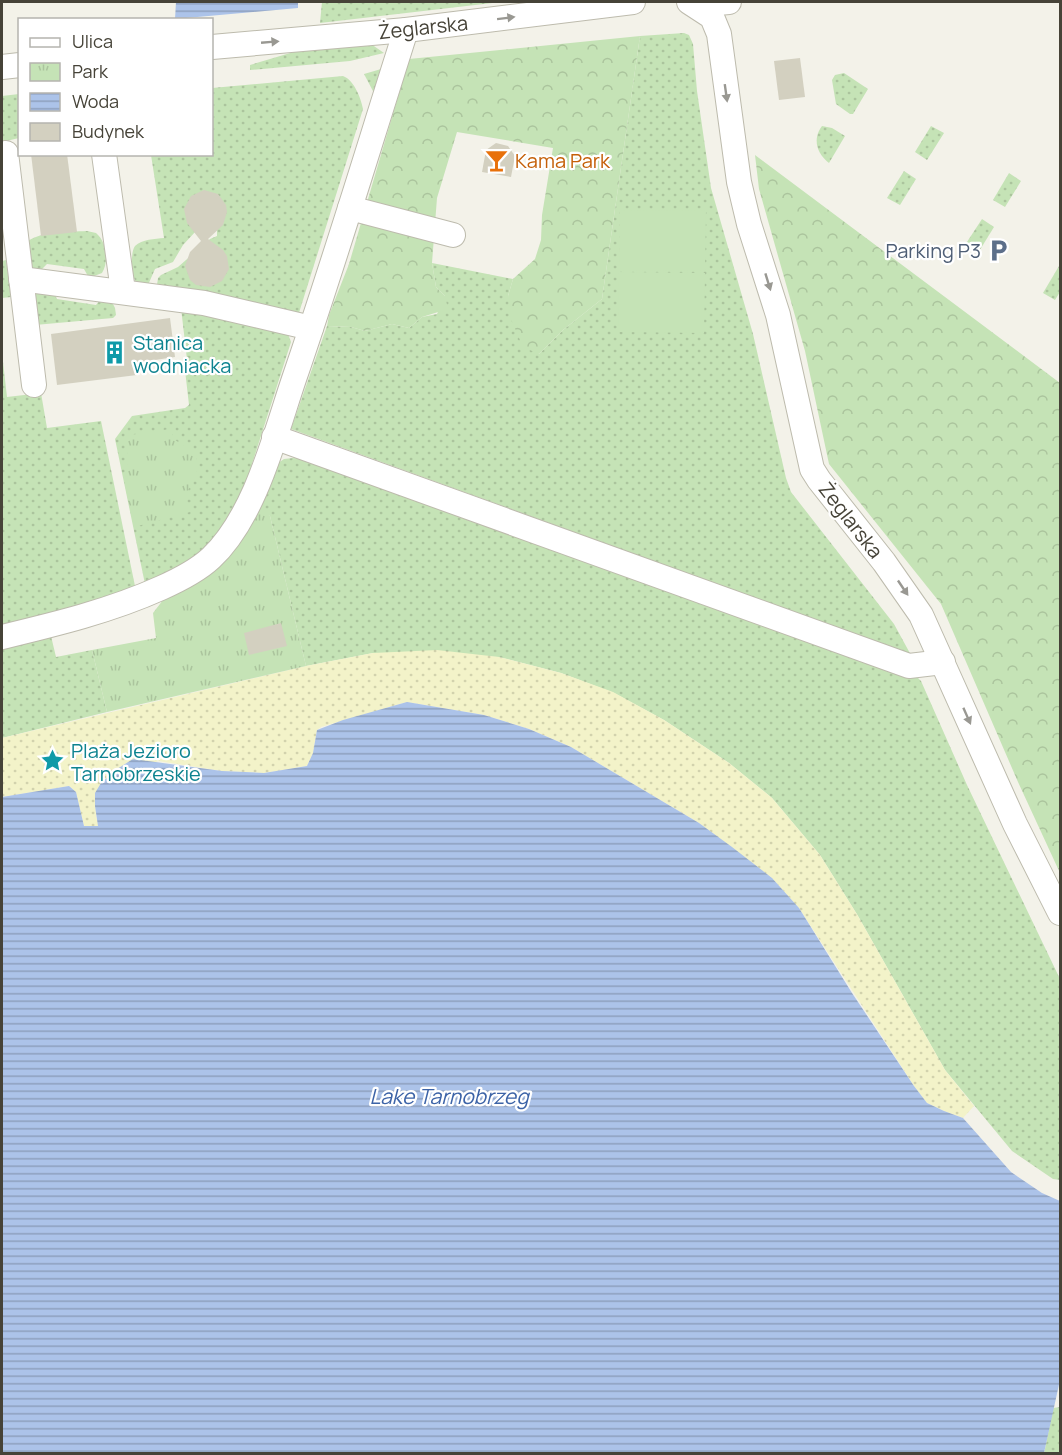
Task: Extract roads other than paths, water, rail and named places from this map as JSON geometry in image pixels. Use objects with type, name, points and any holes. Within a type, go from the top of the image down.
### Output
[{"type":"street","name":"Żeglarska","points":[[213,47],[406,30],[633,2]]},
{"type":"street","points":[[695,3],[729,2]]},
{"type":"street","name":"Żeglarska","points":[[695,3],[712,17],[719,34],[739,182],[749,224],[778,315],[812,469],[898,580],[921,615],[1015,824],[1060,914]]},
{"type":"street","points":[[2,637],[113,609],[187,576],[212,558],[234,531],[246,509],[274,437],[406,30]]},
{"type":"street","points":[[2,67],[18,64]]},
{"type":"street","points":[[6,153],[34,386]]},
{"type":"street","points":[[104,156],[123,291]]},
{"type":"street","points":[[350,208],[453,235]]},
{"type":"street","points":[[21,279],[204,303],[311,328]]},
{"type":"street","points":[[274,437],[909,666],[943,662]]},
{"type":"water","points":[[176,2],[298,2],[298,8],[175,18]]},
{"type":"water","name":"Lake Tarnobrzeg","points":[[407,702],[484,715],[529,729],[571,747],[699,823],[732,847],[772,878],[799,908],[852,993],[927,1103],[963,1118],[1011,1172],[1042,1193],[1060,1201],[1060,1380],[1044,1453],[2,1453],[2,797],[69,786],[76,792],[84,826],[98,826],[95,793],[101,783],[133,759],[222,771],[264,773],[307,766],[313,753],[317,730],[343,720]]},
{"type":"place","name":"Kama Park","points":[[497,160]]},
{"type":"place","name":"Parking P3","points":[[999,250]]},
{"type":"place","name":"Stanica wodniacka","points":[[115,353]]},
{"type":"place","name":"Plaża Jezioro Tarnobrzeskie","points":[[53,761]]}]
